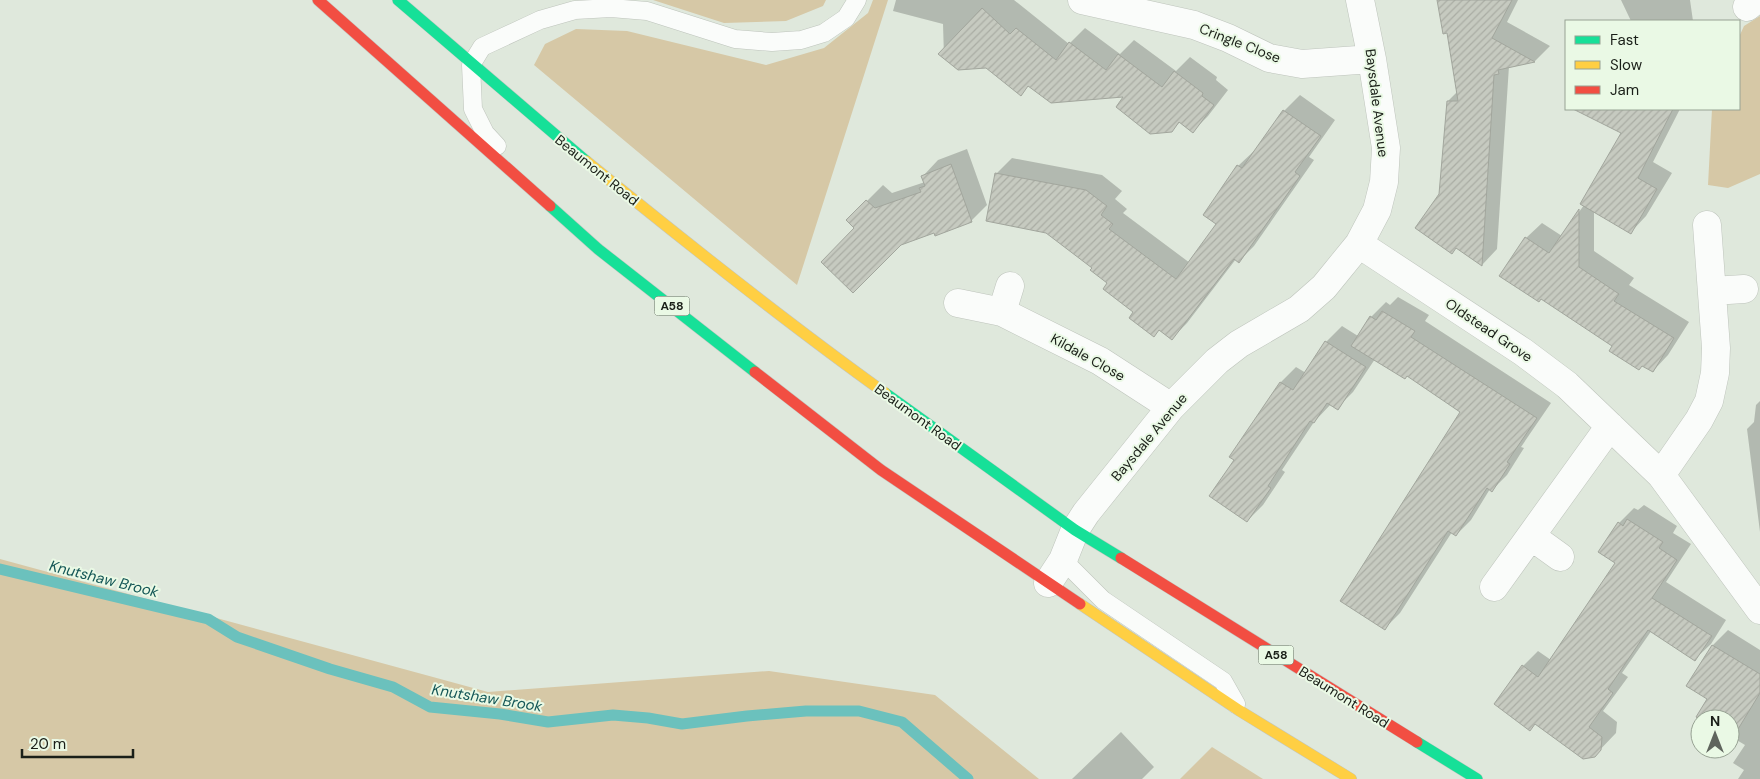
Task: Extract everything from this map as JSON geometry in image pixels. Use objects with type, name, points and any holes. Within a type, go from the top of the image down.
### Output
[{"type":"highway","name":"A58","points":[[318,0],[598,249],[881,470],[1048,584],[1240,711],[1352,779]]},
{"type":"highway","name":"Beaumont Road","points":[[398,0],[542,125],[671,231],[804,335],[1075,530],[1477,779]]},
{"type":"street","name":"Cringle Close","points":[[1082,0],[1109,3],[1194,25],[1278,60],[1302,64],[1372,58]]},
{"type":"street","name":"Baysdale Avenue","points":[[1048,584],[1064,560],[1075,530],[1086,513],[1171,407],[1217,361],[1239,344],[1299,309],[1324,287],[1359,244],[1377,210],[1384,182],[1386,148],[1372,58],[1360,0]]},
{"type":"street","points":[[1661,475],[1699,420],[1709,401],[1715,373],[1716,348],[1706,225]]},
{"type":"street","name":"Oldstead Grove","points":[[1359,244],[1523,352],[1567,385],[1661,475],[1760,610]]},
{"type":"street","points":[[1712,291],[1744,289]]},
{"type":"street","name":"Kildale Close","points":[[958,303],[1006,299],[1171,407]]},
{"type":"street","points":[[1494,587],[1610,426]]},
{"type":"street","points":[[1531,536],[1560,557]]},
{"type":"lane","points":[[598,249],[485,133],[474,109],[471,65],[482,47],[540,20],[575,10],[611,8],[647,12],[736,39],[772,42],[801,40],[824,33],[846,18],[857,0]]},
{"type":"lane","points":[[1064,560],[1102,600],[1223,681],[1240,711]]},
{"type":"shaded area","points":[[653,0],[826,0],[823,6],[786,21],[724,23]]},
{"type":"shaded area","points":[[873,0],[888,0],[797,285],[534,65],[545,44],[576,29],[627,31],[766,65],[824,48],[868,13]]},
{"type":"shaded area","points":[[1760,16],[1760,174],[1728,188],[1708,185],[1712,110],[1740,110],[1740,35],[1744,26]]},
{"type":"shaded area","points":[[0,559],[488,692],[769,671],[935,695],[1039,779],[0,779]]},
{"type":"shaded area","points":[[1212,747],[1263,779],[1180,779]]},
{"type":"building","points":[[1437,0],[1512,0],[1492,38],[1535,62],[1498,70],[1499,74],[1494,75],[1482,266],[1456,248],[1452,254],[1415,228],[1439,194],[1447,101],[1458,101],[1447,33],[1443,34]]},
{"type":"building","points":[[982,8],[1010,34],[1016,28],[1056,60],[1069,42],[1106,70],[1118,54],[1162,87],[1174,71],[1203,93],[1202,96],[1214,105],[1193,133],[1179,122],[1172,132],[1150,134],[1116,107],[1123,97],[1051,103],[1028,86],[1021,96],[986,68],[958,70],[938,54]]},
{"type":"building","points":[[1283,110],[1321,136],[1295,172],[1300,176],[1239,263],[1234,259],[1172,340],[1159,330],[1154,337],[1129,318],[1133,312],[1103,289],[1107,283],[1090,270],[1092,268],[1046,233],[986,221],[995,173],[1086,190],[1107,206],[1101,215],[1113,224],[1109,229],[1176,279],[1216,224],[1203,215],[1237,165],[1242,168]]},
{"type":"building","points":[[1575,110],[1672,110],[1638,178],[1657,189],[1631,234],[1580,204],[1621,133]]},
{"type":"building","points":[[951,164],[972,222],[935,236],[934,233],[901,245],[853,293],[821,262],[854,228],[846,220],[866,200],[875,208],[921,192],[919,188],[925,186],[921,176]]},
{"type":"building","points":[[1579,209],[1579,267],[1619,294],[1614,301],[1674,338],[1653,372],[1642,366],[1639,370],[1609,351],[1612,346],[1541,299],[1539,302],[1499,276],[1525,237],[1549,253]]},
{"type":"building","points":[[1382,311],[1415,331],[1411,337],[1537,418],[1507,462],[1510,464],[1492,492],[1487,488],[1456,536],[1448,531],[1385,630],[1340,601],[1460,412],[1407,376],[1405,379],[1351,346],[1370,316],[1376,320]]},
{"type":"building","points":[[1325,341],[1366,367],[1338,410],[1327,403],[1314,423],[1310,421],[1268,486],[1271,488],[1247,522],[1209,496],[1234,460],[1229,457],[1280,382],[1293,390]]},
{"type":"building","points":[[1627,519],[1663,542],[1659,548],[1677,560],[1652,598],[1712,636],[1695,661],[1648,630],[1608,689],[1613,693],[1589,727],[1602,737],[1601,750],[1595,757],[1583,759],[1535,724],[1530,731],[1494,704],[1522,665],[1538,677],[1615,563],[1598,552],[1618,522],[1623,526]]},
{"type":"building","points":[[1712,645],[1760,674],[1760,693],[1740,726],[1740,709],[1701,709],[1707,699],[1686,686]]},
{"type":"waterway","name":"Knutshaw Brook","points":[[0,569],[208,619],[237,637],[330,669],[393,687],[430,707],[500,714],[548,722],[613,715],[648,718],[682,724],[806,711],[859,711],[902,722],[968,779]]},
{"type":"traffic: fast","points":[[398,0],[586,161]]},
{"type":"traffic: fast","points":[[550,206],[598,249],[755,372]]},
{"type":"traffic: fast","points":[[885,393],[1075,530],[1121,558]]},
{"type":"traffic: fast","points":[[1417,742],[1477,779]]},
{"type":"traffic: slow","points":[[586,161],[734,279],[885,393]]},
{"type":"traffic: slow","points":[[1080,604],[1240,711],[1351,779]]},
{"type":"traffic: jam","points":[[318,0],[550,206]]},
{"type":"traffic: jam","points":[[755,372],[881,470],[1080,604]]},
{"type":"traffic: jam","points":[[1121,558],[1417,742]]}]
